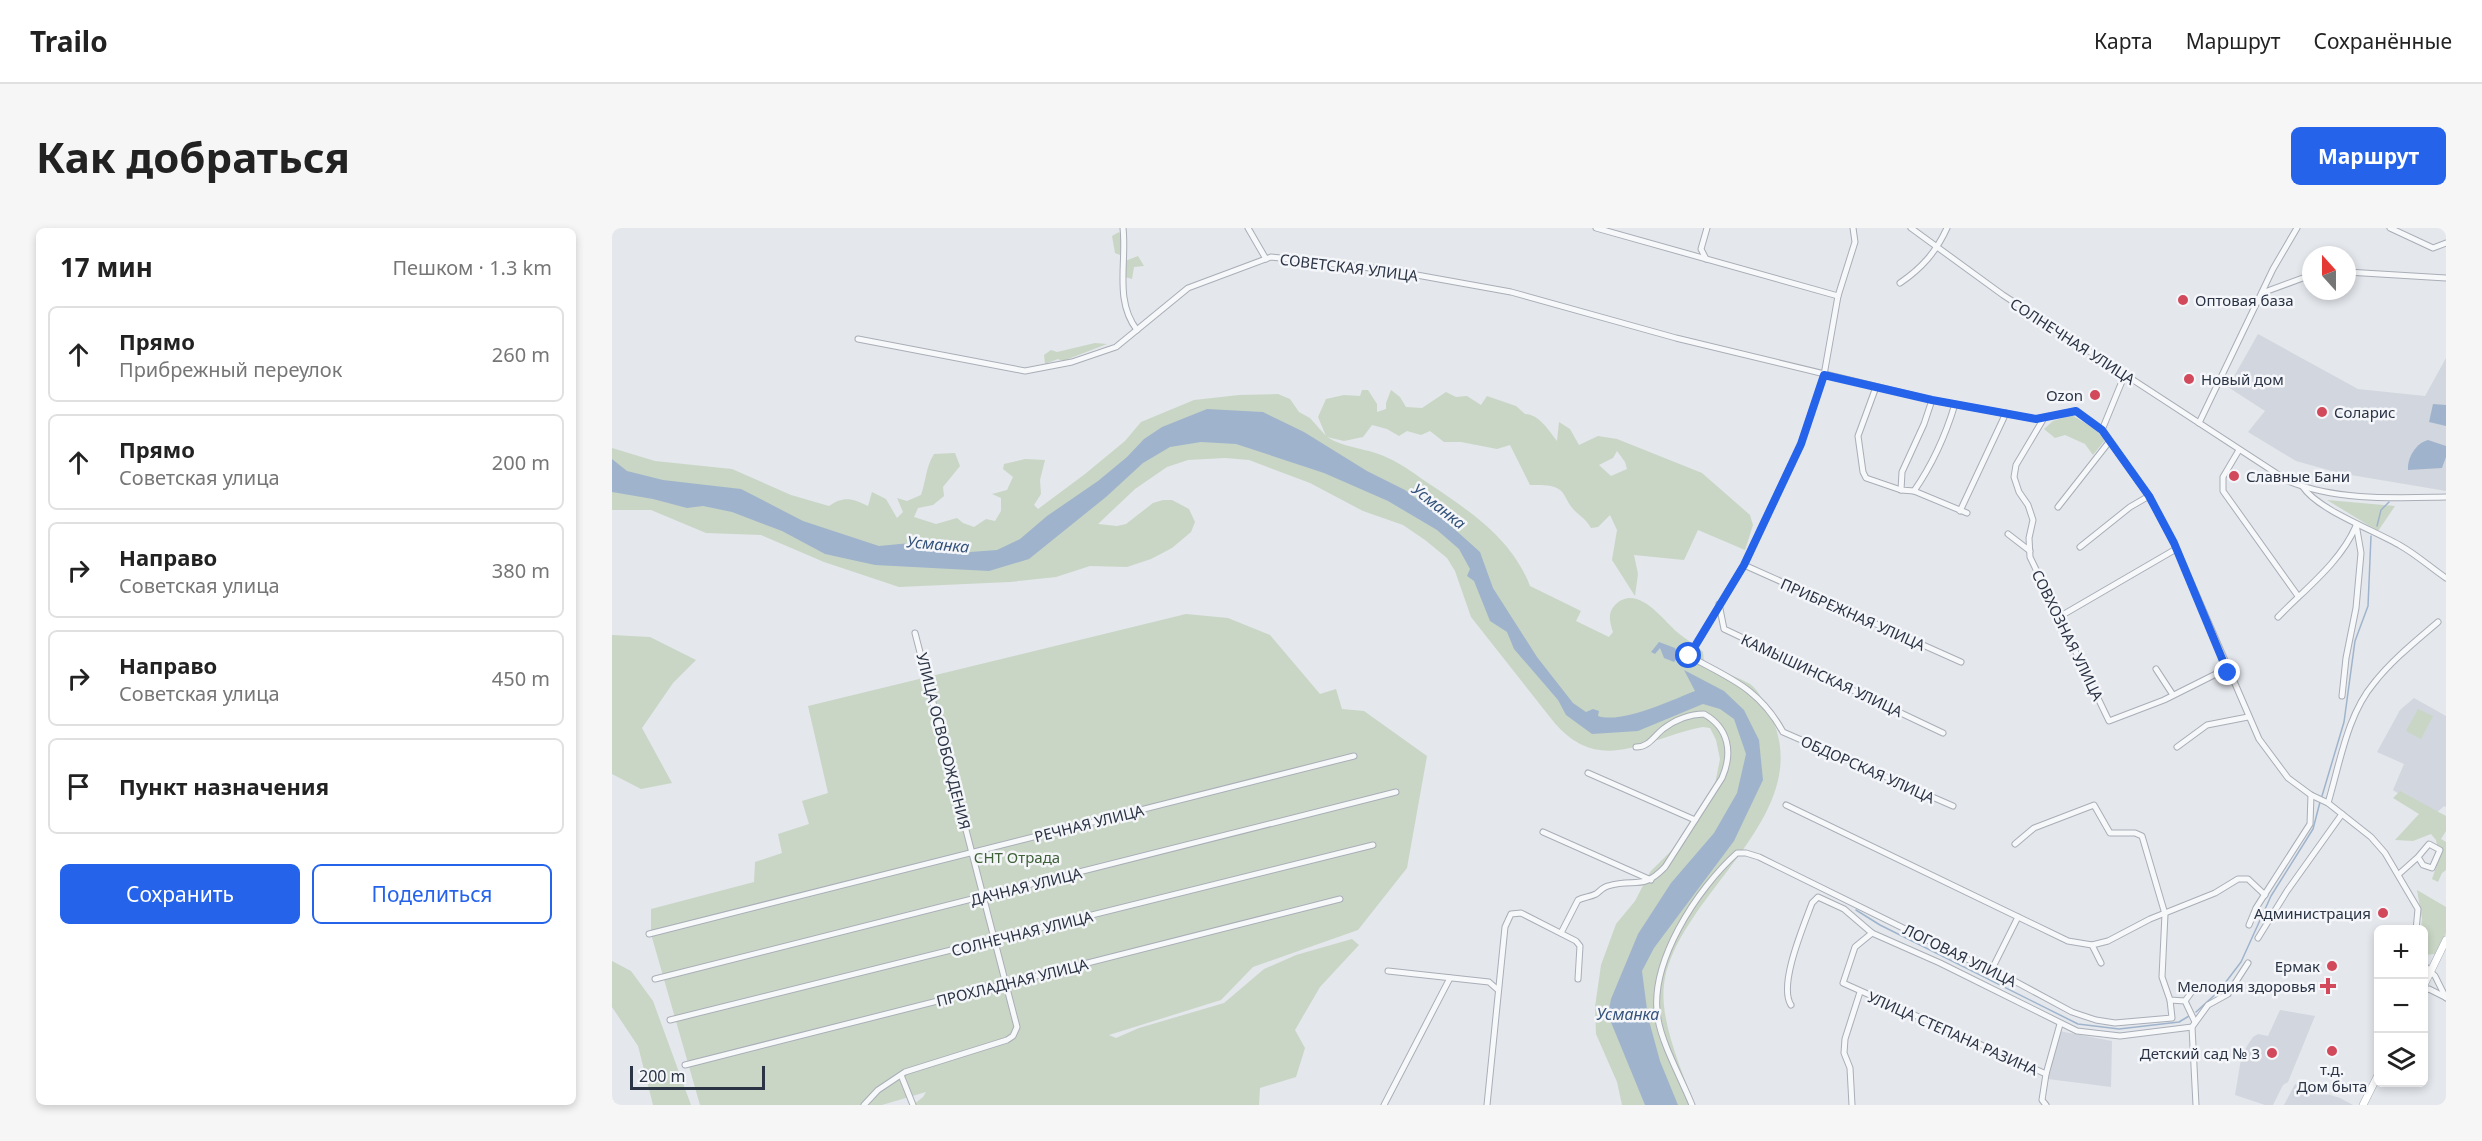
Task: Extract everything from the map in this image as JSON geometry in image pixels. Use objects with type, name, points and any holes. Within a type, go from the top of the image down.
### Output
[{"type":"main road","points":[[2427,979],[2446,940]]},
{"type":"main road","points":[[2363,1105],[2374,1084]]},
{"type":"street","points":[[1123,228],[1124,307],[1137,330]]},
{"type":"street","points":[[1248,228],[1266,259]]},
{"type":"street","points":[[1596,228],[1838,296]]},
{"type":"street","points":[[1706,260],[1701,249],[1707,228]]},
{"type":"street","points":[[1719,604],[1744,565],[1801,444],[1824,375],[1838,296],[1855,242],[1853,228]]},
{"type":"street","name":"СОЛНЕЧНАЯ УЛИЦА","points":[[1911,228],[1937,249],[2266,468],[2303,487],[2327,493],[2366,497],[2446,497]]},
{"type":"street","points":[[1900,283],[1918,270],[1937,249],[1947,228]]},
{"type":"street","points":[[2199,423],[2262,293],[2297,228]]},
{"type":"street","points":[[2392,228],[2433,248],[2446,243]]},
{"type":"street","name":"СОВЕТСКАЯ УЛИЦА","points":[[858,339],[1025,371],[1072,362],[1116,346],[1188,288],[1271,257],[1389,270],[1511,292],[1659,333],[1932,400],[2036,419],[2076,411],[2102,430],[2149,496],[2176,549],[2228,673],[2259,739],[2288,778],[2310,795],[2328,803],[2371,837],[2399,874],[2418,909],[2416,925]]},
{"type":"street","points":[[2356,273],[2446,278]]},
{"type":"street","points":[[2262,293],[2302,278]]},
{"type":"street","points":[[2102,430],[2125,374]]},
{"type":"street","points":[[1876,387],[1858,436],[1863,472],[1866,478],[1900,490],[1914,491],[1966,513]]},
{"type":"street","points":[[1900,490],[1902,472],[1924,424],[1932,400]]},
{"type":"street","points":[[1914,491],[1926,473],[1950,422],[1955,404]]},
{"type":"street","points":[[1960,511],[2006,413]]},
{"type":"street","name":"СОВХОЗНАЯ УЛИЦА","points":[[2044,418],[2016,465],[2014,477],[2033,520],[2029,538],[2030,556],[2109,721],[2173,695]]},
{"type":"street","points":[[2058,507],[2109,442]]},
{"type":"street","points":[[2239,450],[2223,477],[2223,491],[2298,596]]},
{"type":"street","name":"СОЛНЕЧНАЯ УЛИЦА","points":[[2303,487],[2310,496],[2356,524],[2402,546],[2446,579]]},
{"type":"street","points":[[2080,547],[2130,507],[2149,496]]},
{"type":"street","points":[[2278,617],[2325,571],[2351,537],[2356,524]]},
{"type":"street","points":[[2342,696],[2346,658],[2356,608],[2360,561],[2356,524]]},
{"type":"street","points":[[2008,534],[2030,551]]},
{"type":"street","points":[[2018,542],[2029,538]]},
{"type":"street","points":[[2060,617],[2176,549]]},
{"type":"street","name":"ПРИБРЕЖНАЯ УЛИЦА","points":[[1744,565],[1961,662]]},
{"type":"street","name":"ОБДОРСКАЯ УЛИЦА","points":[[1719,604],[1689,656],[1750,689],[1774,716],[1782,732],[1953,807]]},
{"type":"street","name":"КАМЫШИНСКАЯ УЛИЦА","points":[[1719,604],[1724,629],[1943,733]]},
{"type":"street","points":[[2328,803],[2354,717],[2369,689],[2395,661],[2438,622]]},
{"type":"street","name":"УЛИЦА ОСВОБОЖДЕНИЯ","points":[[864,1105],[878,1090],[901,1075],[1007,1040],[1017,1027],[915,633]]},
{"type":"street","points":[[2216,674],[2224,662]]},
{"type":"street","points":[[2156,669],[2173,695],[2216,674],[2228,673]]},
{"type":"street","points":[[1561,933],[1578,900],[1595,894],[1609,885],[1638,884],[1651,880],[1665,867],[1728,765],[1729,752],[1719,725],[1704,714],[1695,714],[1666,726],[1647,745],[1636,747]]},
{"type":"street","points":[[2177,747],[2207,726],[2248,717]]},
{"type":"street","name":"РЕЧНАЯ УЛИЦА","points":[[649,934],[1354,756]]},
{"type":"street","points":[[1588,773],[1695,820]]},
{"type":"street","name":"ДАЧНАЯ УЛИЦА","points":[[655,979],[1396,792]]},
{"type":"street","points":[[2249,926],[2256,908],[2310,824],[2310,795]]},
{"type":"street","points":[[1786,805],[2068,941],[2092,945],[2108,941],[2150,919],[2215,893],[2238,879],[2248,879],[2265,895]]},
{"type":"street","points":[[2014,844],[2034,828],[2094,805],[2110,833],[2135,833],[2142,836],[2165,914],[2162,977],[2170,1000],[2185,1001]]},
{"type":"street","points":[[2258,938],[2287,891],[2342,814]]},
{"type":"street","points":[[1543,832],[1651,880]]},
{"type":"street","points":[[2399,874],[2428,844],[2440,849],[2432,868],[2423,865],[2418,856]]},
{"type":"street","name":"СОЛНЕЧНАЯ УЛИЦА","points":[[670,1020],[1373,845]]},
{"type":"street","name":"ЛОГОВАЯ УЛИЦА","points":[[1692,1105],[1658,1020],[1658,984],[1667,955],[1698,899],[1715,876],[1737,853],[1759,857],[1964,958],[1992,969],[2072,1012],[2096,1020],[2115,1023],[2172,1018],[2170,1000]]},
{"type":"street","points":[[1791,1005],[1787,1000],[1788,982],[1795,953],[1812,903],[1818,897],[1844,909],[1872,933],[1940,963],[2077,1031],[2120,1036],[2193,1024],[2208,1005],[2228,994],[2248,963]]},
{"type":"street","name":"ПРОХЛАДНАЯ УЛИЦА","points":[[685,1065],[1340,899]]},
{"type":"street","points":[[1487,1105],[1505,927],[1511,914],[1521,913],[1576,941],[1580,945],[1578,979]]},
{"type":"street","points":[[1992,969],[2019,917]]},
{"type":"street","name":"УЛИЦА СТЕПАНА РАЗИНА","points":[[1872,933],[1856,947],[1843,982],[1860,992],[2046,1074]]},
{"type":"street","points":[[2092,945],[2101,963]]},
{"type":"street","points":[[2428,968],[2446,997]]},
{"type":"street","points":[[1388,971],[1489,982],[1498,991]]},
{"type":"street","points":[[1384,1105],[1450,978]]},
{"type":"street","points":[[2428,989],[2446,997]]},
{"type":"street","points":[[2185,1001],[2193,990]]},
{"type":"street","name":"УЛИЦА СТЕПАНА РАЗИНА","points":[[1852,1105],[1850,1068],[1844,1053],[1845,1040],[1860,992]]},
{"type":"street","points":[[2185,1001],[2190,1008],[2193,1024],[2196,1105]]},
{"type":"street","name":"УЛИЦА СТЕПАНА РАЗИНА","points":[[2046,1105],[2043,1100],[2046,1074],[2060,1024]]},
{"type":"street","points":[[901,1075],[913,1105]]},
{"type":"shaded area","points":[[2258,334],[2358,389],[2425,396],[2446,358],[2446,491],[2339,473],[2296,461],[2248,432],[2265,411],[2228,387]]},
{"type":"shaded area","points":[[2414,698],[2446,716],[2446,807],[2444,806],[2433,816],[2393,790],[2404,764],[2377,752],[2400,710]]},
{"type":"shaded area","name":"Детский сад № 3","points":[[2280,1010],[2315,1016],[2288,1082],[2283,1085],[2273,1105],[2265,1105],[2235,1095],[2241,1059],[2247,1046],[2258,1034],[2268,1036]]},
{"type":"shaded area","points":[[2059,1031],[2112,1041],[2111,1087],[2048,1079]]},
{"type":"shaded area","points":[[2295,1084],[2340,1098],[2353,1105],[2284,1105]]},
{"type":"green space","points":[[1119,232],[1122,236],[1120,255],[1115,253],[1112,236]]},
{"type":"green space","points":[[1138,256],[1144,266],[1134,267],[1132,279],[1125,277],[1125,261]]},
{"type":"green space","points":[[1095,343],[1107,344],[1063,361],[1058,359],[1045,364],[1044,355],[1051,350],[1057,352]]},
{"type":"green space","points":[[1362,390],[1368,390],[1377,404],[1377,412],[1386,409],[1391,390],[1400,397],[1406,407],[1422,408],[1446,392],[1456,397],[1467,396],[1481,405],[1487,396],[1516,406],[1525,414],[1535,417],[1557,441],[1559,422],[1570,429],[1579,445],[1598,436],[1617,439],[1702,473],[1750,515],[1753,525],[1745,550],[1698,530],[1684,560],[1634,555],[1638,574],[1635,596],[1612,560],[1617,530],[1610,515],[1598,527],[1591,528],[1572,508],[1560,490],[1548,486],[1530,485],[1510,445],[1497,449],[1461,442],[1444,442],[1430,431],[1421,435],[1407,431],[1399,436],[1387,429],[1372,425],[1363,437],[1344,441],[1327,437],[1394,461],[1475,516],[1513,554],[1530,586],[1581,611],[1576,621],[1609,637],[1613,632],[1610,622],[1612,608],[1623,599],[1640,600],[1697,646],[1703,652],[1704,663],[1750,684],[1764,702],[1770,714],[1780,750],[1777,784],[1763,818],[1743,850],[1696,913],[1677,945],[1665,978],[1663,993],[1667,1025],[1695,1105],[1622,1105],[1617,1082],[1596,1034],[1595,1007],[1601,965],[1616,924],[1635,901],[1650,872],[1676,846],[1715,784],[1720,759],[1716,740],[1710,728],[1703,727],[1643,745],[1606,751],[1588,747],[1571,738],[1553,721],[1471,617],[1455,571],[1447,558],[1403,525],[1363,511],[1310,483],[1249,460],[1225,458],[1188,460],[1167,467],[1135,489],[1098,524],[1117,526],[1126,524],[1153,503],[1163,500],[1172,500],[1189,509],[1195,522],[1191,532],[1172,548],[1151,559],[1127,567],[1090,566],[1056,577],[1010,582],[899,587],[824,562],[761,535],[706,533],[651,510],[612,510],[612,448],[655,461],[732,469],[791,495],[829,506],[848,499],[868,506],[872,492],[886,499],[897,518],[903,512],[897,498],[907,501],[921,495],[934,454],[955,453],[960,466],[943,487],[944,496],[933,505],[918,508],[914,517],[936,524],[957,518],[974,527],[986,519],[995,521],[1001,511],[1001,498],[992,494],[1007,490],[1013,477],[1003,469],[1004,464],[1025,459],[1045,460],[1040,480],[1041,494],[1034,505],[1038,509],[1125,441],[1141,422],[1194,400],[1278,394],[1290,399],[1299,412],[1310,418],[1326,436],[1318,417],[1326,399],[1344,395],[1360,396]],"holes":[[[1617,451],[1627,469],[1611,476],[1599,465],[1613,458]]]},
{"type":"green space","points":[[2072,415],[2096,430],[2105,440],[2093,455],[2085,444],[2065,435],[2055,438],[2044,429],[2053,421]]},
{"type":"green space","points":[[2327,500],[2395,506],[2378,531]]},
{"type":"green space","name":"СНТ Отрада","points":[[1186,614],[1228,618],[1270,635],[1320,694],[1336,689],[1342,709],[1364,711],[1427,756],[1407,868],[1358,930],[1253,967],[1221,1000],[1109,1035],[1116,1038],[1139,1028],[1224,1003],[1264,969],[1296,955],[1352,939],[1359,945],[1320,987],[1295,1030],[1305,1048],[1296,1077],[1260,1088],[1259,1105],[913,1105],[926,1092],[882,1105],[700,1105],[651,934],[651,909],[754,882],[755,862],[782,853],[778,834],[809,824],[802,801],[828,793],[808,706]]},
{"type":"green space","points":[[612,635],[650,637],[696,660],[673,683],[642,728],[672,783],[641,789],[612,774]]},
{"type":"green space","points":[[2418,709],[2433,716],[2421,739],[2406,731]]},
{"type":"green space","points":[[2400,791],[2446,816],[2446,831],[2441,839],[2446,842],[2446,870],[2438,882],[2432,879],[2442,850],[2431,834],[2413,841],[2395,840],[2419,814],[2393,798]]},
{"type":"green space","points":[[2417,890],[2446,907],[2446,933],[2435,954],[2428,955],[2428,925],[2421,925]]},
{"type":"green space","points":[[612,961],[631,971],[653,1001],[691,1105],[653,1105],[638,1046],[612,1007]]},
{"type":"water","points":[[2433,404],[2446,405],[2446,426],[2429,422]]},
{"type":"water","name":"Усманка","points":[[1207,409],[1263,412],[1304,432],[1367,471],[1405,490],[1441,517],[1480,552],[1493,588],[1537,657],[1573,703],[1586,712],[1593,709],[1599,711],[1598,716],[1620,717],[1647,710],[1695,691],[1684,670],[1724,691],[1744,710],[1759,740],[1763,780],[1734,841],[1654,948],[1642,971],[1648,1017],[1660,1061],[1678,1105],[1645,1105],[1608,1015],[1611,999],[1638,934],[1671,883],[1714,833],[1737,793],[1746,754],[1734,719],[1720,709],[1703,704],[1638,731],[1592,734],[1566,715],[1558,700],[1514,649],[1507,632],[1490,621],[1474,581],[1467,576],[1470,569],[1459,549],[1437,530],[1388,501],[1324,473],[1236,444],[1201,442],[1170,447],[1143,463],[1106,497],[1029,559],[989,571],[875,565],[825,554],[782,531],[732,512],[703,506],[687,508],[612,492],[612,459],[627,471],[663,480],[741,489],[803,521],[879,546],[921,542],[970,552],[997,550],[1020,539],[1047,516],[1098,481],[1127,457],[1144,439],[1162,427]]},
{"type":"water","points":[[2428,440],[2446,446],[2446,457],[2442,468],[2408,470],[2413,452],[2420,444]]},
{"type":"water","points":[[1659,642],[1675,648],[1679,656],[1674,662],[1664,658],[1660,648],[1655,654],[1651,652]]},
{"type":"waterway","points":[[2377,526],[2381,510],[2389,502]]},
{"type":"waterway","points":[[2322,796],[2344,722],[2355,641],[2368,606],[2371,536]]},
{"type":"waterway","points":[[2196,1012],[2219,991],[2241,962],[2271,896],[2313,829],[2320,802]]},
{"type":"waterway","points":[[1856,910],[1880,925],[2078,1024],[2119,1029],[2179,1022],[2189,1016]]},
{"type":"place","name":"Оптовая база","points":[[2183,300]]},
{"type":"place","name":"Новый дом","points":[[2189,379]]},
{"type":"place","name":"Ozon","points":[[2095,395]]},
{"type":"place","name":"Соларис","points":[[2322,412]]},
{"type":"place","name":"Славные Бани","points":[[2234,476]]},
{"type":"place","name":"Администрация","points":[[2383,913]]},
{"type":"place","name":"Ермак","points":[[2332,966]]},
{"type":"place","name":"Мелодия здоровья","points":[[2328,986]]},
{"type":"place","name":"т.д. Дом быта","points":[[2332,1051]]},
{"type":"place","name":"Детский сад № 3","points":[[2272,1053]]},
{"type":"route","points":[[1689,656],[1744,565],[1801,444],[1824,375],[1932,400],[2036,419],[2076,411],[2102,430],[2149,496],[2174,543],[2228,673]]}]
